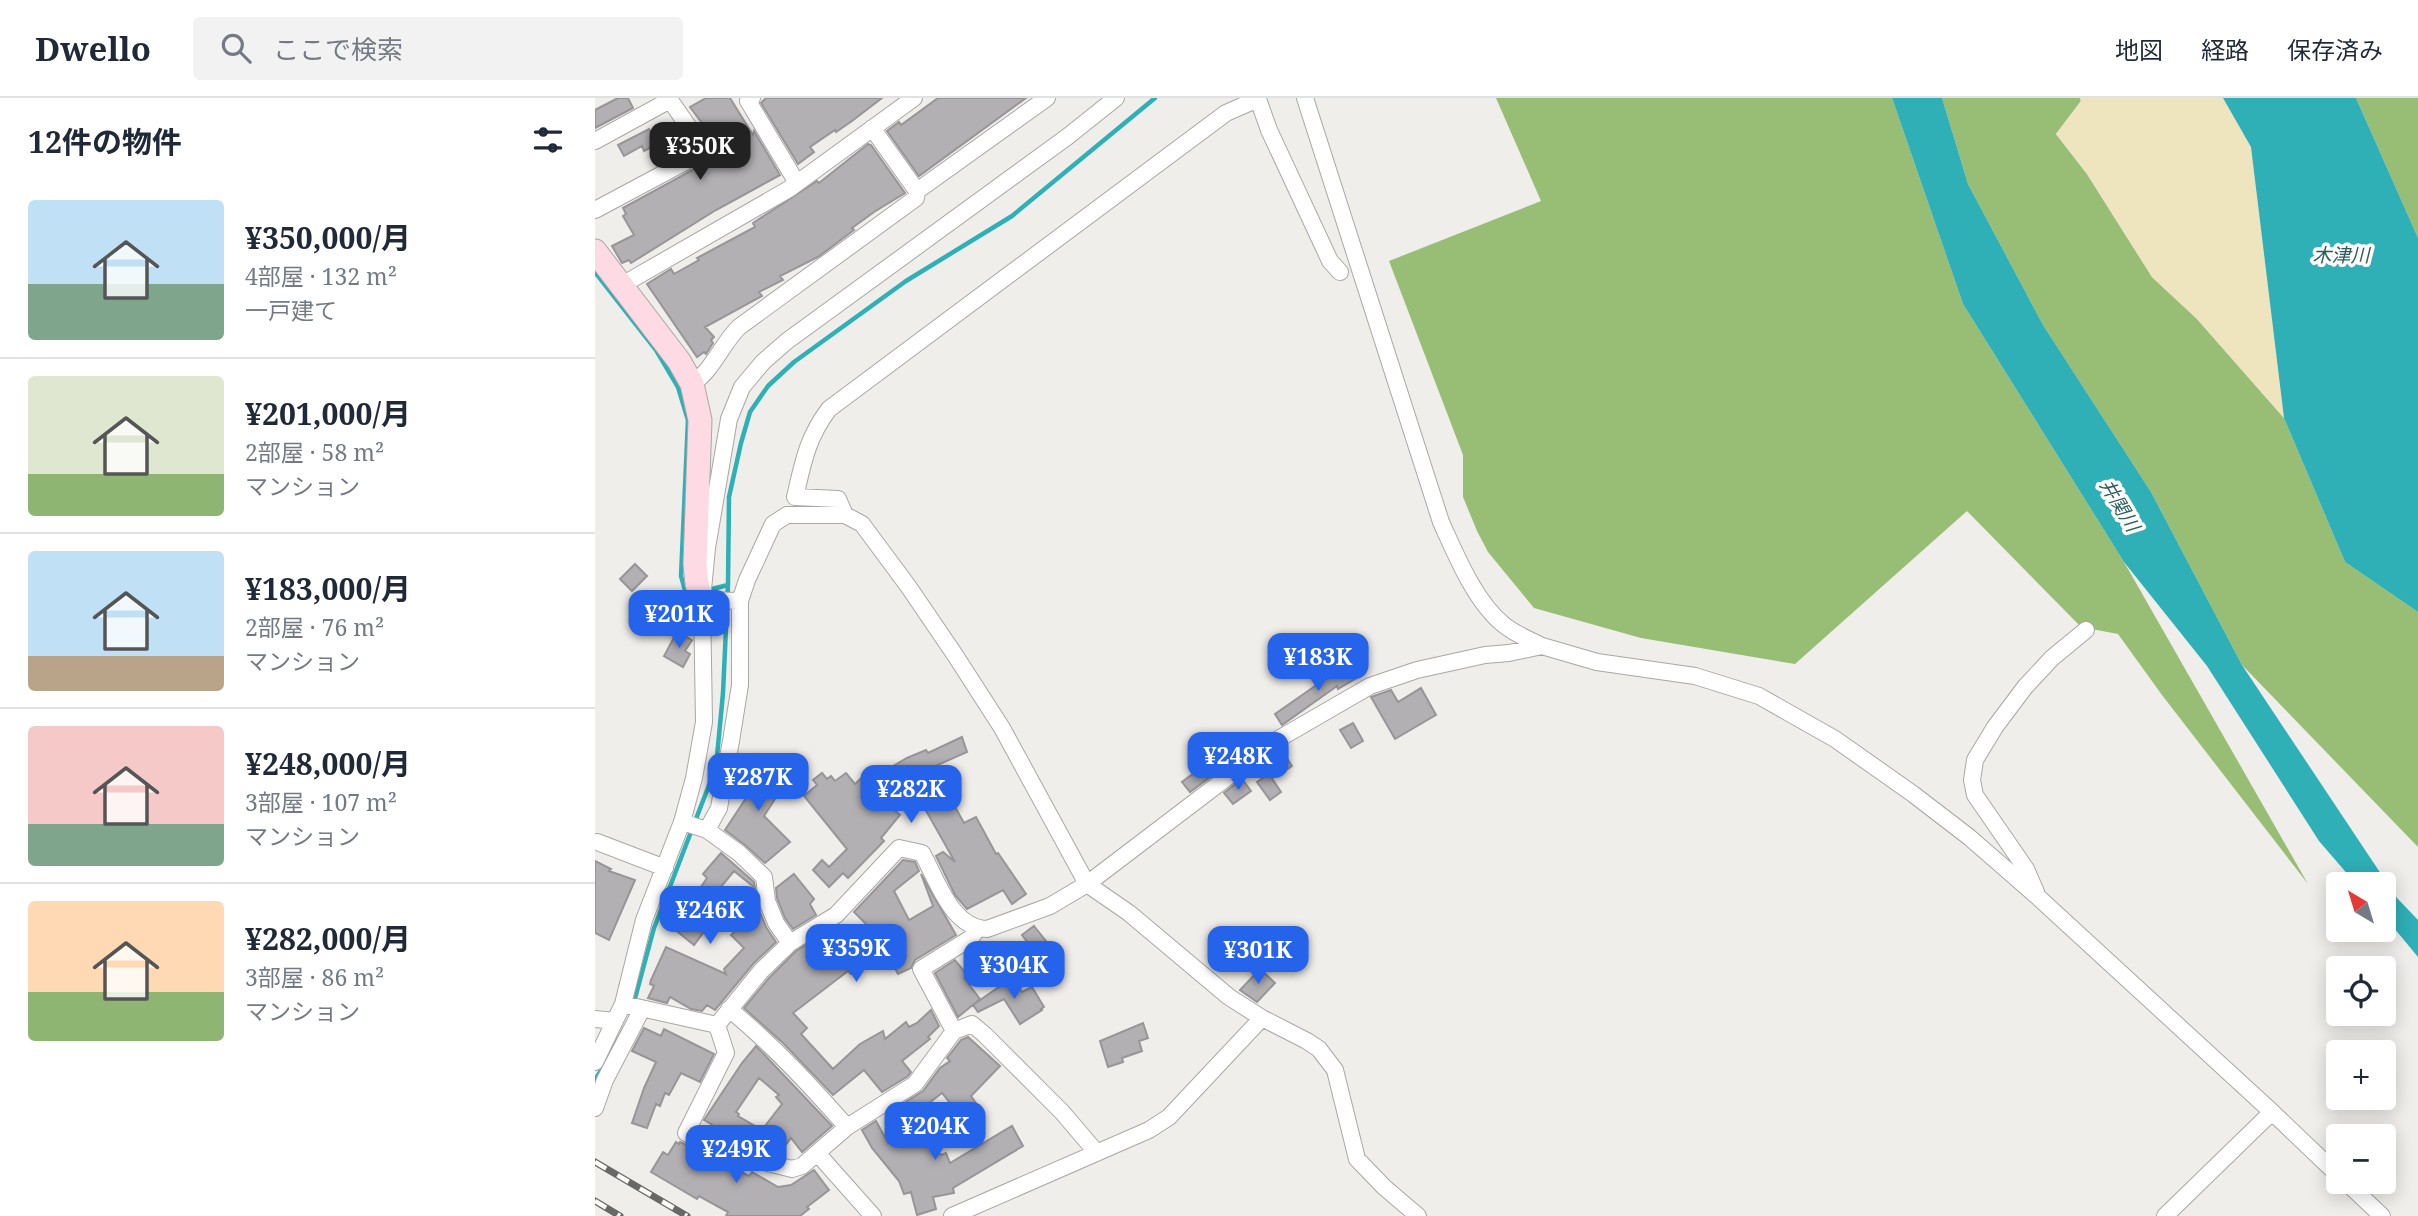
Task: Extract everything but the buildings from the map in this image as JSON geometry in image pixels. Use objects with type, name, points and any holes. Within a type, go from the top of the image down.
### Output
[{"type":"street","points":[[622,285],[797,183],[914,98]]},
{"type":"street","points":[[917,191],[1047,98]]},
{"type":"street","points":[[595,1108],[633,1007],[644,920],[685,823],[704,722],[707,548],[729,419],[742,387],[763,362],[787,341],[1067,137],[1116,98]]},
{"type":"street","points":[[1305,98],[1441,522],[1466,576],[1503,624],[1542,646],[1597,662],[1695,676],[1759,696],[1835,739],[1969,837],[2039,898],[2326,1164]]},
{"type":"street","points":[[595,141],[670,99],[703,148],[698,155],[595,210]]},
{"type":"street","points":[[749,99],[797,183]]},
{"type":"street","points":[[845,515],[838,499],[795,497],[807,444],[815,427],[829,409],[1226,113],[1258,99],[1269,130],[1330,261],[1340,272]]},
{"type":"street","points":[[692,384],[706,373],[739,327],[916,198],[917,191],[872,128]]},
{"type":"street","points":[[595,251],[679,361],[692,384],[700,420],[695,564],[697,584],[708,600]]},
{"type":"street","points":[[706,830],[719,808],[738,696],[736,601],[773,524],[787,514],[845,515],[862,524],[955,655],[1002,728],[1087,884],[1129,913],[1229,997],[1307,1041],[1327,1058],[1335,1070],[1357,1159],[1418,1216]]},
{"type":"street","points":[[708,600],[736,601]]},
{"type":"street","points":[[2039,898],[2026,869],[1975,795],[1972,780],[1975,760],[2025,687],[2052,658],[2087,630]]},
{"type":"street","points":[[717,1026],[761,971],[790,943],[836,915],[898,848],[922,853],[941,891],[958,915],[978,928],[987,929],[1050,906],[1087,884],[1275,741],[1370,686],[1417,670],[1542,646]]},
{"type":"street","points":[[685,823],[706,830],[739,853],[764,877],[767,901],[776,923],[790,943]]},
{"type":"street","points":[[597,842],[665,868]]},
{"type":"street","points":[[954,1031],[921,969],[971,938],[978,928]]},
{"type":"street","points":[[595,1062],[615,1021],[633,1007]]},
{"type":"street","points":[[633,1007],[717,1026]]},
{"type":"street","points":[[729,1009],[755,1030],[847,1127]]},
{"type":"street","points":[[952,1216],[1097,1153],[1169,1117],[1262,1018]]},
{"type":"street","points":[[595,1019],[615,1021]]},
{"type":"street","points":[[717,1026],[726,1053],[686,1133],[749,1162],[792,1169],[802,1166],[847,1127],[915,1084],[954,1031],[972,1024],[1062,1112],[1097,1153]]},
{"type":"street","points":[[2165,1216],[2272,1112]]},
{"type":"street","points":[[817,1153],[873,1216]]},
{"type":"street","points":[[2359,1194],[2382,1216]]},
{"type":"green space","points":[[1496,98],[1892,98],[1963,304],[2124,562],[2308,884],[2118,634],[2081,627],[1967,511],[1795,664],[1641,638],[1534,608],[1488,552],[1477,531],[1463,497],[1463,455],[1389,261],[1541,201]]},
{"type":"green space","points":[[1942,98],[2080,98],[2081,101],[2056,134],[2087,174],[2152,277],[2197,319],[2284,418],[2345,562],[2418,612],[2418,847],[2242,665],[2151,492],[2043,325],[1968,184]]},
{"type":"green space","points":[[2356,98],[2418,98],[2418,238]]},
{"type":"sand","points":[[2080,98],[2223,98],[2251,147],[2284,418],[2197,319],[2152,277],[2087,174],[2056,134],[2081,101]]},
{"type":"water","name":"井関川","points":[[1892,98],[1942,98],[1968,184],[2043,325],[2151,492],[2242,665],[2380,872],[2346,872],[2319,841],[2207,666],[2124,562],[1963,304]]},
{"type":"water","name":"木津川","points":[[2223,98],[2356,98],[2418,238],[2418,612],[2345,562],[2284,418],[2251,147]]},
{"type":"water","points":[[2396,896],[2418,920],[2418,957],[2396,930]]},
{"type":"waterway","points":[[634,1002],[654,928],[716,767],[723,693],[729,497],[750,412],[768,386],[794,362],[906,281],[1012,216],[1155,98]]},
{"type":"waterway","points":[[595,272],[656,350],[678,387],[688,420],[681,576],[686,594]]},
{"type":"waterway","points":[[712,589],[728,585]]},
{"type":"waterway","points":[[595,1080],[605,1064]]},
{"type":"railway","points":[[595,1162],[687,1216]]},
{"type":"railway","points":[[595,1201],[620,1216]]}]
